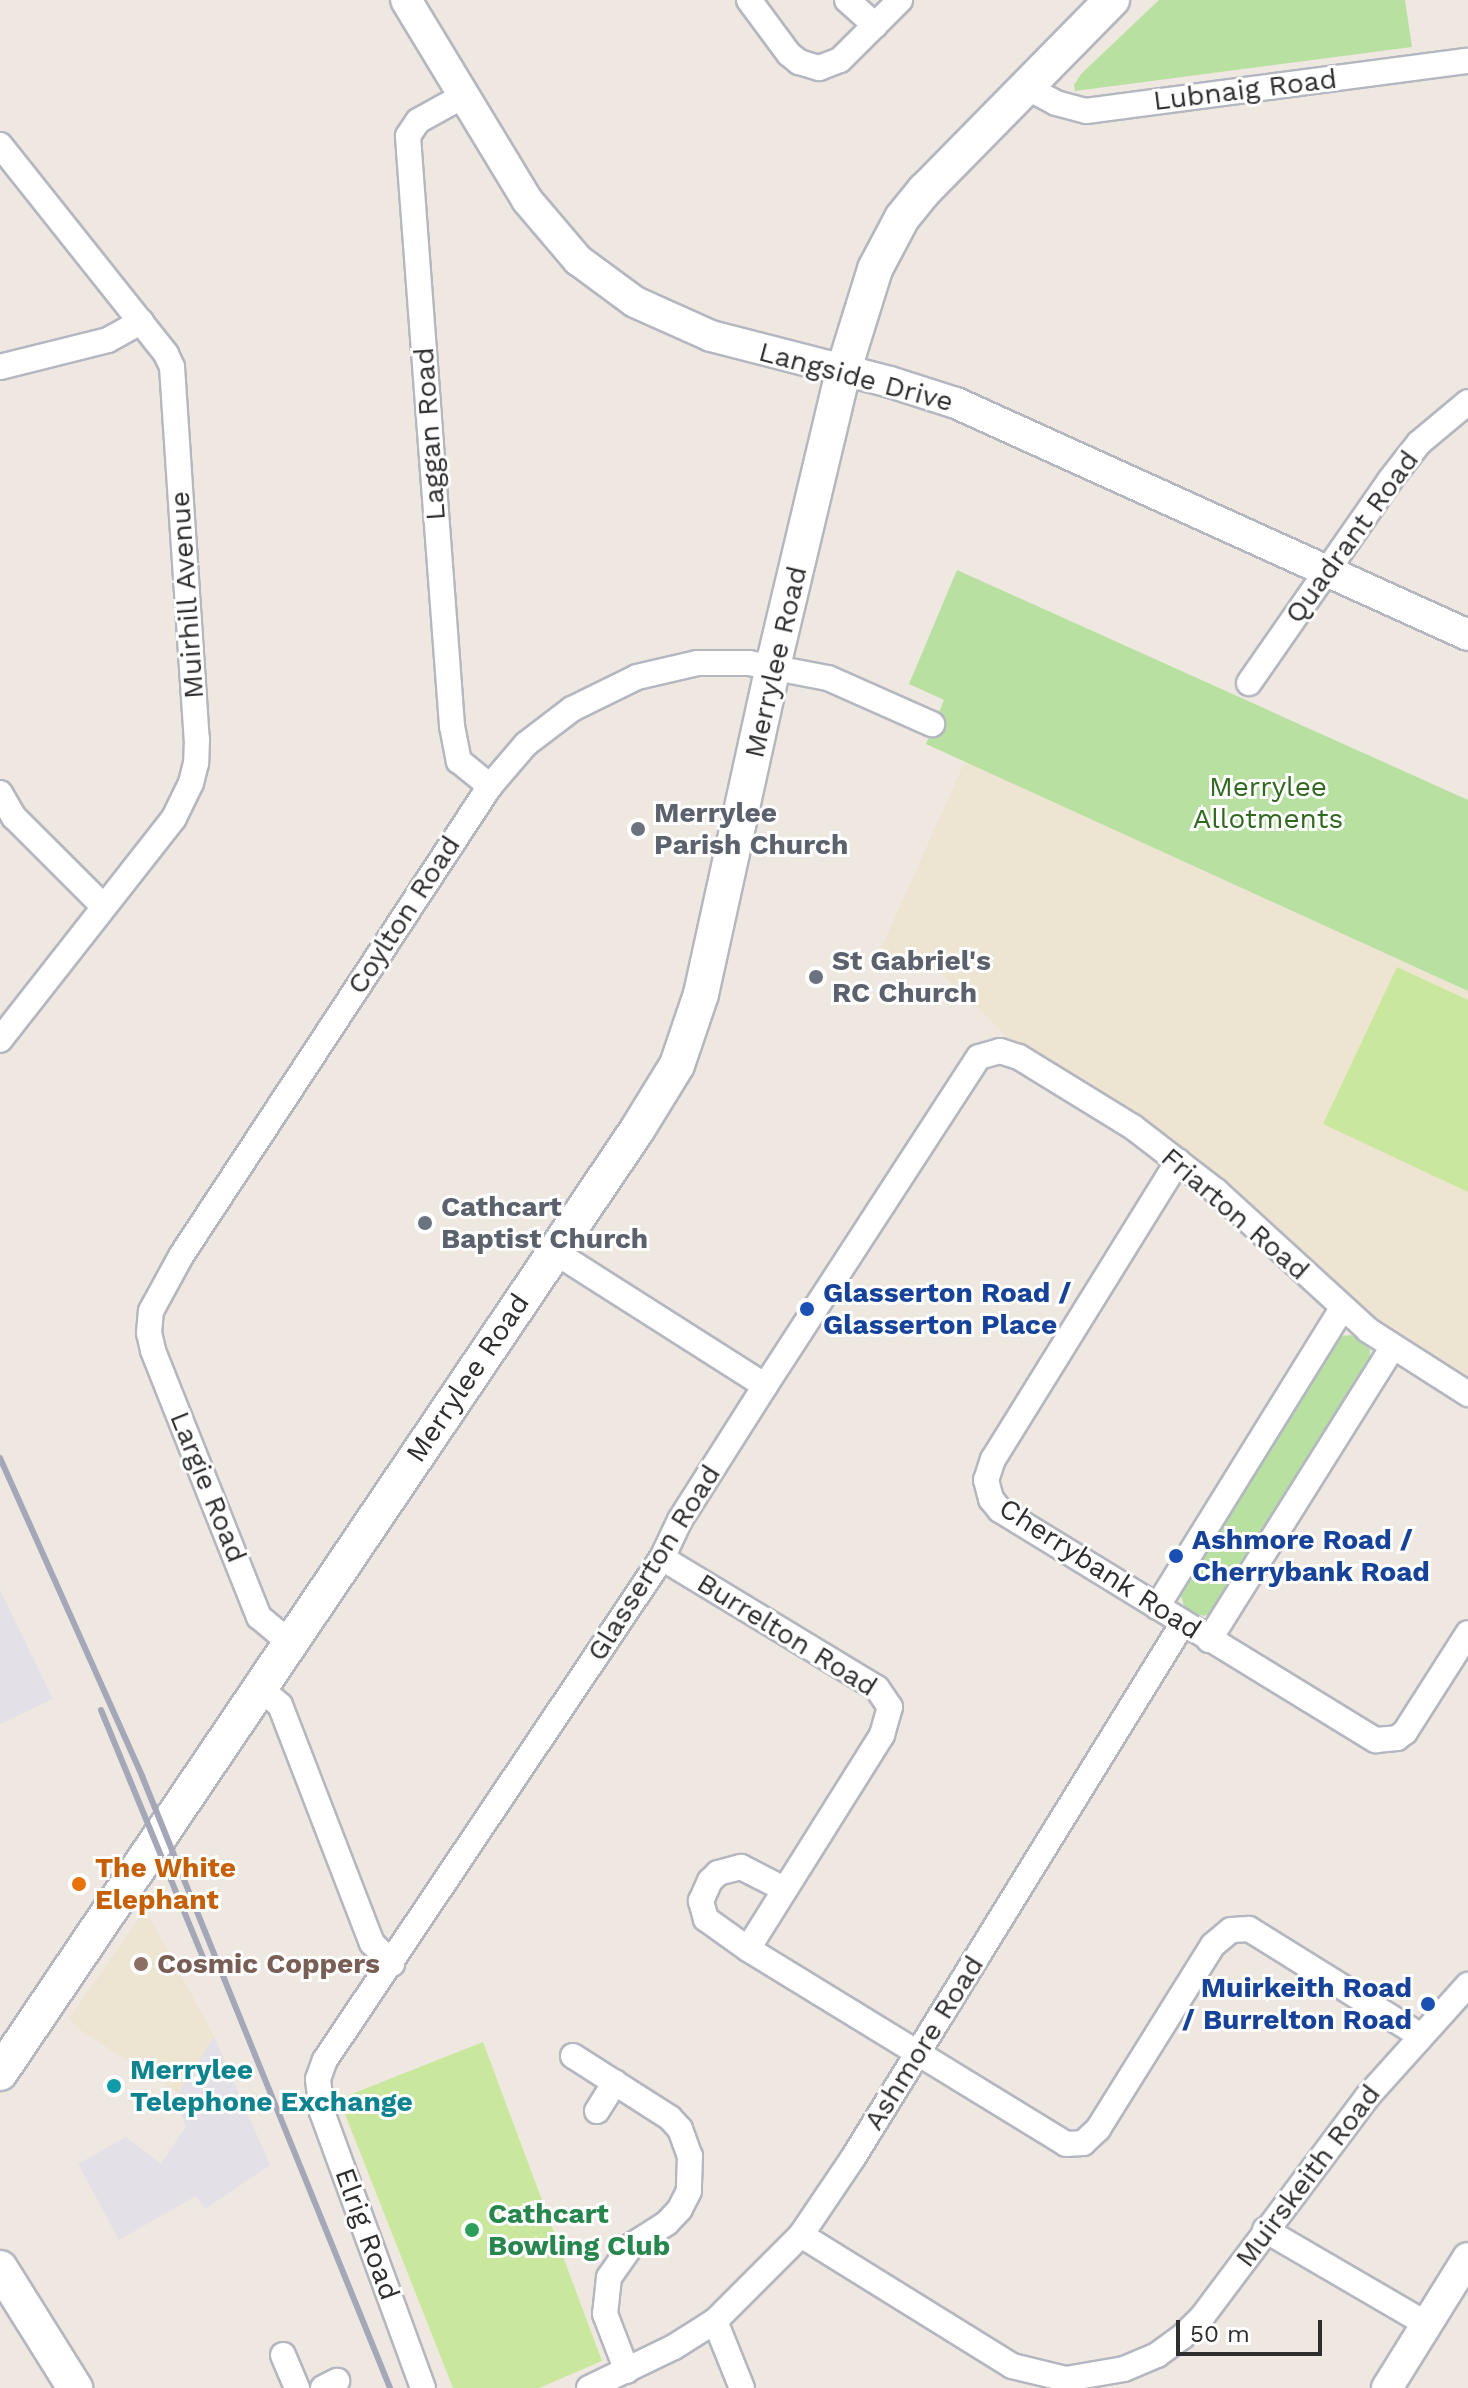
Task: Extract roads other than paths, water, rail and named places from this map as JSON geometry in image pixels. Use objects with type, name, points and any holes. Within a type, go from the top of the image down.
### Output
[{"type":"main road","name":"Merrylee Road","points":[[0,2073],[661,1092],[692,1029],[843,372],[875,269],[902,218],[1112,0]]},
{"type":"main road","points":[[0,2268],[75,2388]]},
{"type":"street","name":"Langside Drive","points":[[406,0],[527,200],[578,260],[607,284],[664,317],[711,336],[956,403],[1468,635]]},
{"type":"street","points":[[749,0],[776,39],[806,66],[819,68],[840,60],[900,0]]},
{"type":"street","points":[[847,0],[875,25]]},
{"type":"street","name":"Lubnaig Road","points":[[1026,87],[1056,103],[1086,111],[1468,61]]},
{"type":"street","name":"Laggan Road","points":[[463,96],[418,121],[408,136],[452,726],[459,761],[490,786]]},
{"type":"street","name":"Muirhill Avenue","points":[[0,145],[166,354],[173,377],[196,763],[185,800],[174,818],[0,1040]]},
{"type":"street","points":[[0,367],[108,340],[141,322]]},
{"type":"street","name":"Quadrant Road","points":[[1249,683],[1325,570],[1419,443],[1468,402]]},
{"type":"street","name":"Coylton Road","points":[[149,1320],[162,1287],[181,1256],[490,786],[526,744],[548,726],[603,691],[626,681],[697,663],[773,666],[828,678],[932,724]]},
{"type":"street","points":[[0,793],[14,817],[104,907]]},
{"type":"street","name":"Friarton Road","points":[[993,1052],[1019,1057],[1133,1127],[1216,1191],[1342,1309],[1393,1347],[1468,1394]]},
{"type":"street","name":"Glasserton Road","points":[[318,2079],[325,2060],[662,1558],[680,1520],[969,1068],[979,1057],[993,1052]]},
{"type":"street","name":"Cherrybank Road","points":[[1178,1161],[993,1459],[986,1480],[991,1499],[1000,1510],[1366,1737],[1388,1741],[1397,1738],[1410,1725],[1468,1633]]},
{"type":"street","points":[[555,1252],[765,1386]]},
{"type":"street","points":[[1157,1607],[1342,1309]]},
{"type":"street","name":"Largie Road","points":[[149,1320],[153,1350],[259,1617],[289,1642]]},
{"type":"street","points":[[1209,1640],[1393,1347]]},
{"type":"street","name":"Burrelton Road","points":[[662,1558],[877,1688],[888,1702],[890,1717],[882,1735],[748,1949]]},
{"type":"street","name":"Ashmore Road","points":[[589,2388],[674,2347],[715,2321],[801,2235],[1183,1623]]},
{"type":"street","points":[[259,1687],[280,1705],[372,1943],[392,1964]]},
{"type":"street","points":[[784,1889],[741,1867],[729,1869],[710,1881],[701,1901],[706,1919],[748,1949],[1066,2144],[1083,2143],[1103,2123],[1213,1945],[1225,1932],[1242,1928],[1258,1934],[1419,2035]]},
{"type":"street","name":"Muirskeith Road","points":[[801,2235],[1033,2380],[1066,2379],[1124,2369],[1157,2355],[1202,2317],[1323,2152],[1419,2035],[1468,1985]]},
{"type":"street","points":[[573,2056],[658,2108],[680,2129],[692,2170],[689,2191],[680,2209],[667,2223],[631,2246],[609,2277],[605,2314],[627,2371]]},
{"type":"street","name":"Elrig Road","points":[[318,2079],[322,2112],[423,2388]]},
{"type":"street","points":[[597,2111],[615,2082]]},
{"type":"street","points":[[1265,2230],[1425,2323]]},
{"type":"street","points":[[1387,2388],[1468,2258]]},
{"type":"street","points":[[715,2321],[742,2388]]},
{"type":"street","points":[[283,2355],[297,2388]]},
{"type":"railway","points":[[0,1458],[142,1776],[390,2388]]},
{"type":"railway","points":[[101,1710],[208,1969]]},
{"type":"place","name":"Merrylee Parish Church","points":[[638,829]]},
{"type":"place","name":"St Gabriel's RC Church","points":[[816,977]]},
{"type":"place","name":"Cathcart Baptist Church","points":[[425,1223]]},
{"type":"place","name":"Glasserton Road / Glasserton Place","points":[[807,1309]]},
{"type":"place","name":"Ashmore Road / Cherrybank Road","points":[[1176,1556]]},
{"type":"place","name":"The White Elephant","points":[[79,1884]]},
{"type":"place","name":"Cosmic Coppers","points":[[141,1964]]},
{"type":"place","name":"Muirkeith Road / Burrelton Road","points":[[1428,2004]]},
{"type":"place","name":"Merrylee Telephone Exchange","points":[[114,2086]]},
{"type":"place","name":"Cathcart Bowling Club","points":[[472,2230]]},
{"type":"park label","name":"Merrylee Allotments","points":[[1268,803]]}]
